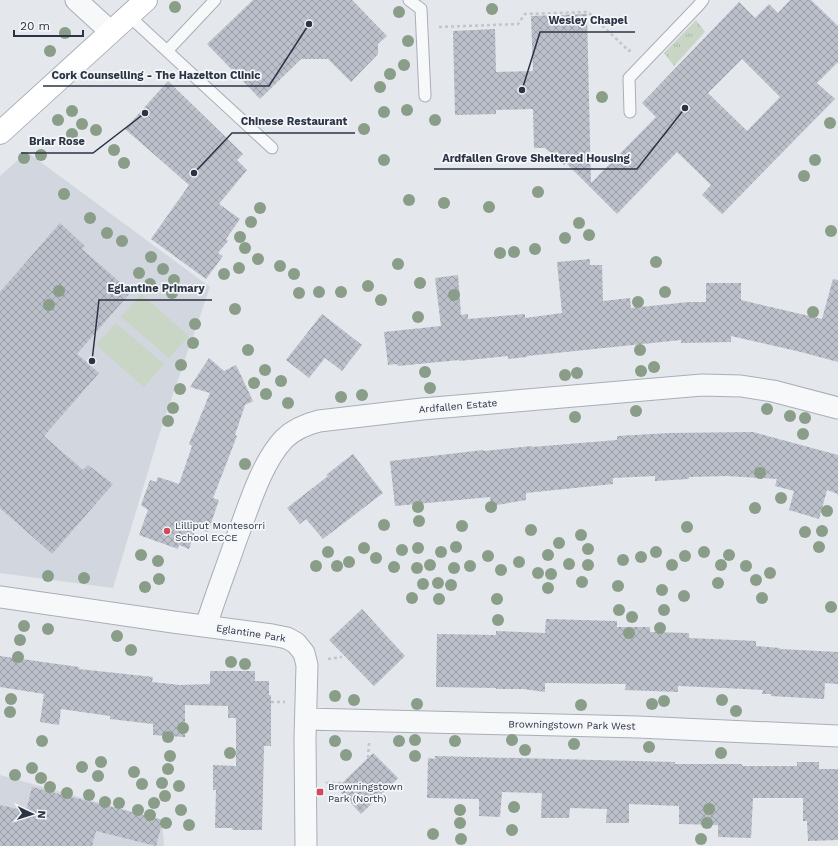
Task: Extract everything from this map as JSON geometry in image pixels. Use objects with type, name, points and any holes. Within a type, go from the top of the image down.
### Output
[{"type":"main road","points":[[0,133],[146,0]]},
{"type":"street","points":[[76,0],[111,32]]},
{"type":"street","name":"Ardfallen Estate","points":[[206,626],[250,501],[267,463],[285,439],[307,425],[319,421],[422,409],[702,386],[740,386],[773,391],[838,408]]},
{"type":"street","name":"Eglantine Park","points":[[0,597],[272,635],[287,638],[296,643],[304,652],[307,665],[306,846]]},
{"type":"street","name":"Browningstown Park West","points":[[306,719],[638,727],[838,736]]},
{"type":"lane","points":[[167,51],[215,0]]},
{"type":"lane","points":[[409,0],[421,9],[425,96]]},
{"type":"lane","points":[[630,112],[629,78],[703,0]]},
{"type":"lane","points":[[128,16],[272,148]]},
{"type":"path","points":[[421,27],[518,24],[525,14],[588,12],[629,51],[635,46]]},
{"type":"path","points":[[368,758],[369,740]]},
{"type":"shaded area","points":[[27,152],[210,287],[159,435],[113,588],[0,573],[0,176]]},
{"type":"shaded area","points":[[0,775],[162,820],[164,846],[0,846]]},
{"type":"green space","points":[[696,20],[705,32],[674,66],[664,53]]},
{"type":"green space","points":[[141,294],[189,336],[169,358],[121,317]]},
{"type":"green space","points":[[116,323],[164,364],[144,387],[96,345]]},
{"type":"building","points":[[253,0],[352,0],[387,36],[378,44],[378,54],[351,82],[328,59],[301,59],[260,99],[207,44]]},
{"type":"building","points":[[790,0],[811,0],[838,26],[838,62],[817,83],[835,99],[722,214],[702,195],[711,185],[677,152],[617,214],[566,163],[564,165],[545,148],[534,148],[533,109],[496,110],[496,114],[455,115],[453,31],[495,29],[496,72],[533,71],[531,16],[587,14],[591,183],[656,117],[642,103],[739,2],[755,18],[769,4],[778,13]],"holes":[[[742,59],[780,97],[747,131],[708,93]]]},
{"type":"building","points":[[168,81],[243,154],[237,160],[247,170],[219,204],[240,219],[226,239],[228,241],[218,253],[223,256],[206,279],[151,239],[189,185],[125,129]]},
{"type":"building","points":[[60,223],[85,246],[82,249],[131,292],[77,354],[99,373],[44,436],[83,470],[88,465],[113,484],[52,554],[0,508],[0,292]]},
{"type":"building","points":[[590,259],[590,265],[602,265],[603,301],[630,298],[631,308],[689,302],[706,302],[706,283],[741,283],[741,300],[822,319],[833,279],[838,280],[838,362],[731,336],[731,342],[681,343],[681,340],[508,359],[508,356],[398,366],[397,364],[388,365],[384,332],[441,326],[435,278],[458,275],[461,315],[468,314],[468,319],[525,314],[525,318],[562,313],[557,262]]},
{"type":"building","points":[[322,314],[362,345],[342,371],[325,358],[309,378],[286,360]]},
{"type":"building","points":[[209,358],[224,371],[236,365],[253,401],[245,405],[235,435],[237,436],[213,498],[219,500],[208,532],[196,528],[189,549],[179,545],[178,549],[139,535],[148,510],[141,505],[150,480],[156,482],[158,477],[179,484],[192,446],[189,444],[210,393],[190,387]]},
{"type":"building","points":[[753,432],[838,455],[838,494],[827,490],[819,519],[789,510],[794,491],[775,486],[777,479],[727,476],[689,477],[689,479],[655,481],[655,476],[613,478],[613,484],[526,493],[526,500],[491,506],[490,497],[395,506],[390,461],[483,450],[617,440],[617,436],[670,433]]},
{"type":"building","points":[[353,454],[383,493],[323,539],[306,519],[300,524],[287,508]]},
{"type":"building","points":[[362,609],[405,656],[374,686],[329,640]]},
{"type":"building","points":[[546,619],[617,621],[617,627],[650,627],[650,632],[689,633],[689,638],[756,641],[756,646],[780,649],[838,652],[838,684],[825,683],[824,699],[771,696],[771,694],[762,694],[763,690],[724,688],[678,686],[678,692],[625,690],[626,684],[545,683],[545,692],[523,689],[436,687],[437,634],[496,635],[496,631],[545,633]]},
{"type":"building","points":[[0,656],[79,667],[79,669],[153,677],[152,682],[180,685],[210,684],[210,671],[255,671],[255,681],[269,681],[269,695],[271,695],[271,746],[264,746],[262,830],[233,830],[232,828],[215,828],[216,790],[213,790],[213,765],[236,766],[236,718],[228,718],[228,706],[185,705],[185,737],[153,735],[153,724],[110,719],[110,716],[61,709],[59,725],[40,722],[44,694],[0,687]]},
{"type":"building","points":[[373,753],[398,778],[361,814],[337,788]]},
{"type":"building","points":[[435,756],[675,762],[675,764],[742,764],[742,766],[797,766],[797,762],[819,762],[819,769],[838,769],[838,840],[808,841],[807,821],[803,821],[803,798],[753,798],[751,838],[718,837],[718,825],[679,824],[679,806],[629,804],[629,823],[606,823],[607,809],[570,808],[569,818],[541,818],[542,793],[502,792],[500,817],[479,816],[479,799],[427,798],[428,758],[435,759]]},
{"type":"building","points":[[32,787],[163,820],[156,846],[96,831],[92,846],[0,846],[0,805],[26,811]]},
{"type":"place","name":"Cork Counselling - The Hazelton Clinic","points":[[309,24]]},
{"type":"place","name":"Wesley Chapel","points":[[522,90]]},
{"type":"place","name":"Ardfallen Grove Sheltered Housing","points":[[685,108]]},
{"type":"place","name":"Briar Rose","points":[[145,113]]},
{"type":"place","name":"Chinese Restaurant","points":[[194,173]]},
{"type":"place","name":"Eglantine Primary","points":[[92,361]]},
{"type":"place","name":"Lilliput Montesorri School ECCE","points":[[167,531]]},
{"type":"place","name":"Browningstown Park (North)","points":[[320,792]]}]
